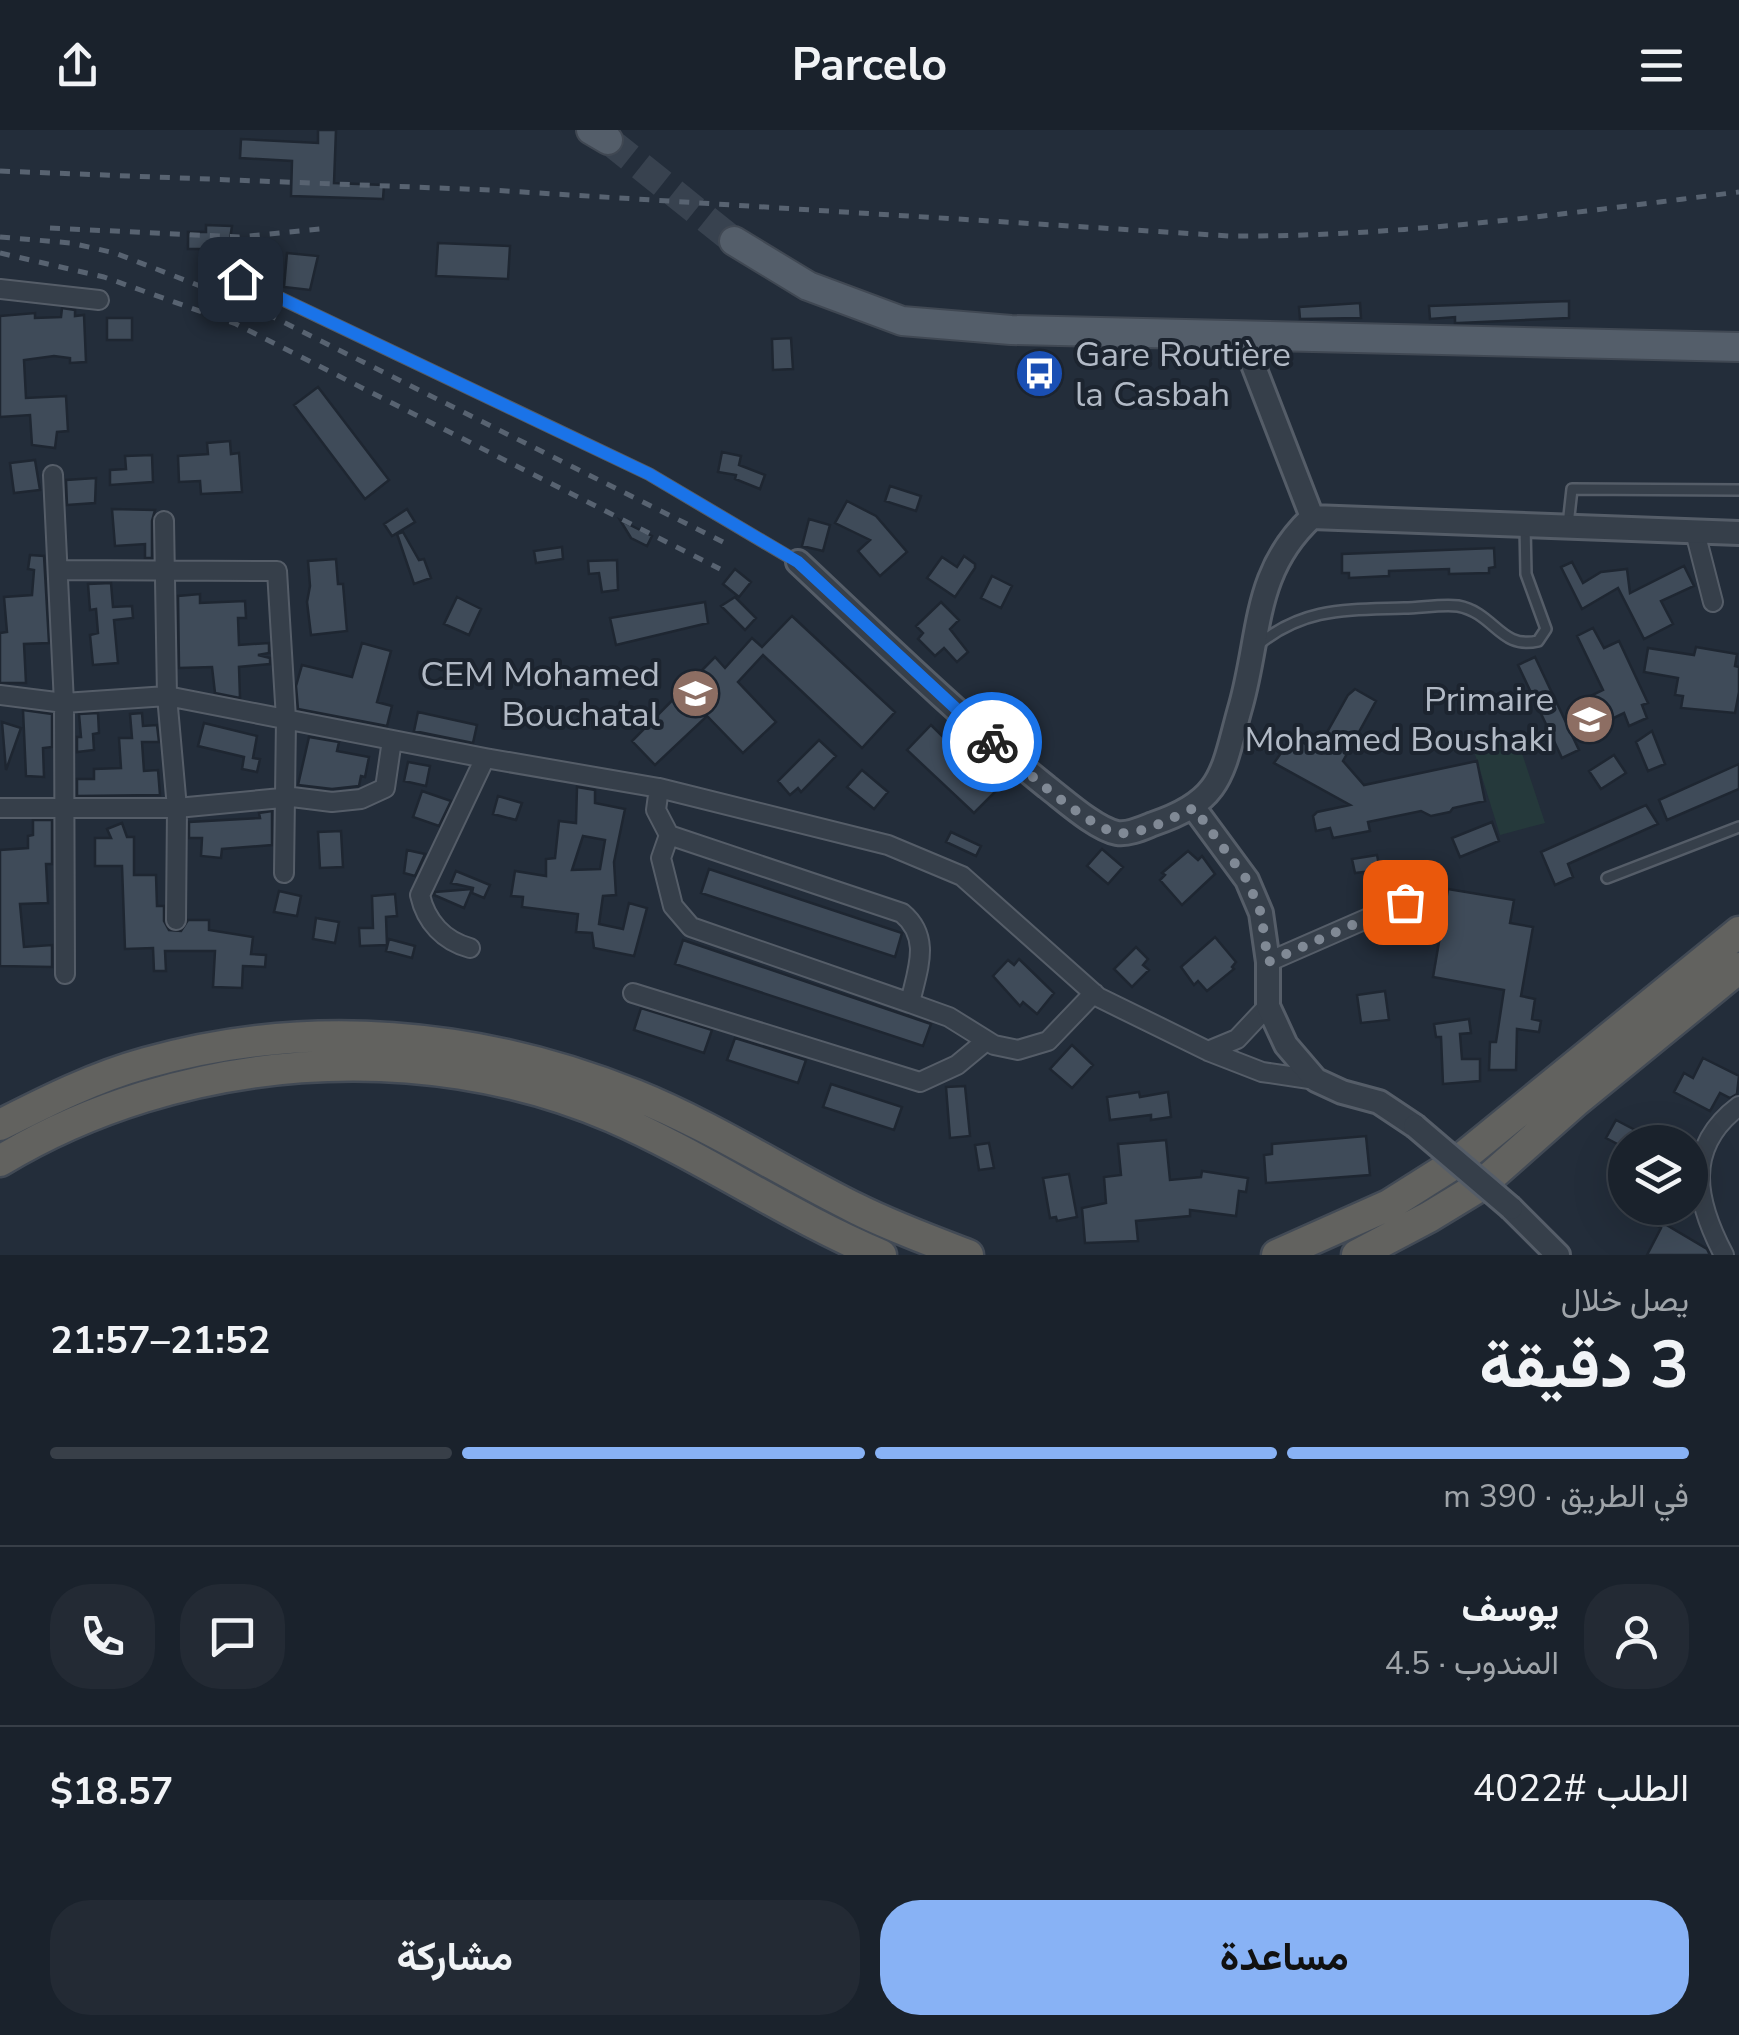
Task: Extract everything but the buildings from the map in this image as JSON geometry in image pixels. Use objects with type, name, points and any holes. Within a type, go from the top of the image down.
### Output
[{"type":"highway","points":[[1277,1255],[1389,1205],[1458,1162],[1739,932]]},
{"type":"highway","points":[[1357,1255],[1480,1186],[1739,968]]},
{"type":"highway","points":[[0,1125],[82,1085],[145,1063],[205,1049],[270,1038],[342,1035],[415,1039],[501,1052],[636,1096],[857,1209],[968,1255]]},
{"type":"highway","points":[[0,1160],[92,1113],[167,1091],[271,1070],[343,1065],[410,1068],[493,1082],[565,1100],[613,1118],[836,1236],[881,1255]]},
{"type":"main road","points":[[734,241],[808,286],[902,320],[1010,330],[1739,347]]},
{"type":"street","points":[[0,289],[99,300]]},
{"type":"street","points":[[1242,336],[1312,517]]},
{"type":"street","points":[[53,475],[64,703],[64,974]]},
{"type":"street","points":[[798,562],[982,735],[1072,807],[1118,833],[1131,832],[1194,808],[1216,786],[1242,700],[1272,568],[1297,531],[1312,517],[1739,533]]},
{"type":"street","points":[[164,521],[167,696],[177,808],[176,920]]},
{"type":"street","points":[[1694,532],[1713,602]]},
{"type":"street","points":[[58,570],[277,571],[286,719],[284,873]]},
{"type":"street","points":[[0,696],[64,703],[167,696],[659,788],[888,845],[962,876],[1094,993],[1208,1051],[1262,1072],[1316,1080],[1378,1102],[1415,1126],[1511,1208],[1558,1255]]},
{"type":"street","points":[[0,808],[177,808],[286,798],[332,802],[376,794],[384,788],[392,740]]},
{"type":"street","points":[[470,948],[453,943],[437,929],[420,895],[485,758]]},
{"type":"street","points":[[659,788],[656,810],[669,834],[902,913],[917,930],[922,947],[910,1003]]},
{"type":"street","points":[[1194,808],[1247,880],[1261,913],[1268,962],[1268,1006],[1286,1044],[1316,1080]]},
{"type":"street","points":[[669,834],[661,858],[672,906],[691,927],[949,1017],[986,1041],[1018,1050],[1048,1041],[1094,993]]},
{"type":"street","points":[[1268,962],[1405,902]]},
{"type":"street","points":[[634,993],[920,1082],[957,1065],[986,1041]]},
{"type":"street","points":[[1208,1051],[1237,1039],[1268,1006]]},
{"type":"street","points":[[1724,1255],[1705,1218],[1699,1182],[1706,1150],[1739,1106]]},
{"type":"lane","points":[[206,263],[649,474],[798,562]]},
{"type":"lane","points":[[1568,528],[1572,488],[1739,490]]},
{"type":"lane","points":[[1252,650],[1278,629],[1314,614],[1458,606],[1494,623],[1507,639],[1521,645],[1538,642],[1546,628],[1526,574],[1525,526]]},
{"type":"lane","points":[[1607,878],[1739,826]]},
{"type":"green space","points":[[1516,735],[1545,823],[1500,835],[1474,751]]},
{"type":"tunnel","points":[[608,140],[734,241]]},
{"type":"railway","points":[[0,171],[491,190],[1230,236],[1422,228],[1739,192]]},
{"type":"railway","points":[[50,228],[239,237],[320,229]]},
{"type":"railway","points":[[0,237],[71,243],[115,253],[249,305],[731,546]]},
{"type":"railway","points":[[0,253],[104,277],[236,324],[720,569]]},
{"type":"way so far","points":[[992,742],[1072,807],[1118,833],[1131,832],[1194,808],[1247,880],[1261,913],[1268,962],[1405,902]]},
{"type":"place","name":"Gare Routière la Casbah","points":[[1040,374]]},
{"type":"place","name":"CEM Mohamed Bouchatal","points":[[695,694]]},
{"type":"place","name":"Primaire Mohamed Boushaki","points":[[1589,719]]},
{"type":"route","points":[[240,279],[649,474],[798,562],[992,742]]}]
